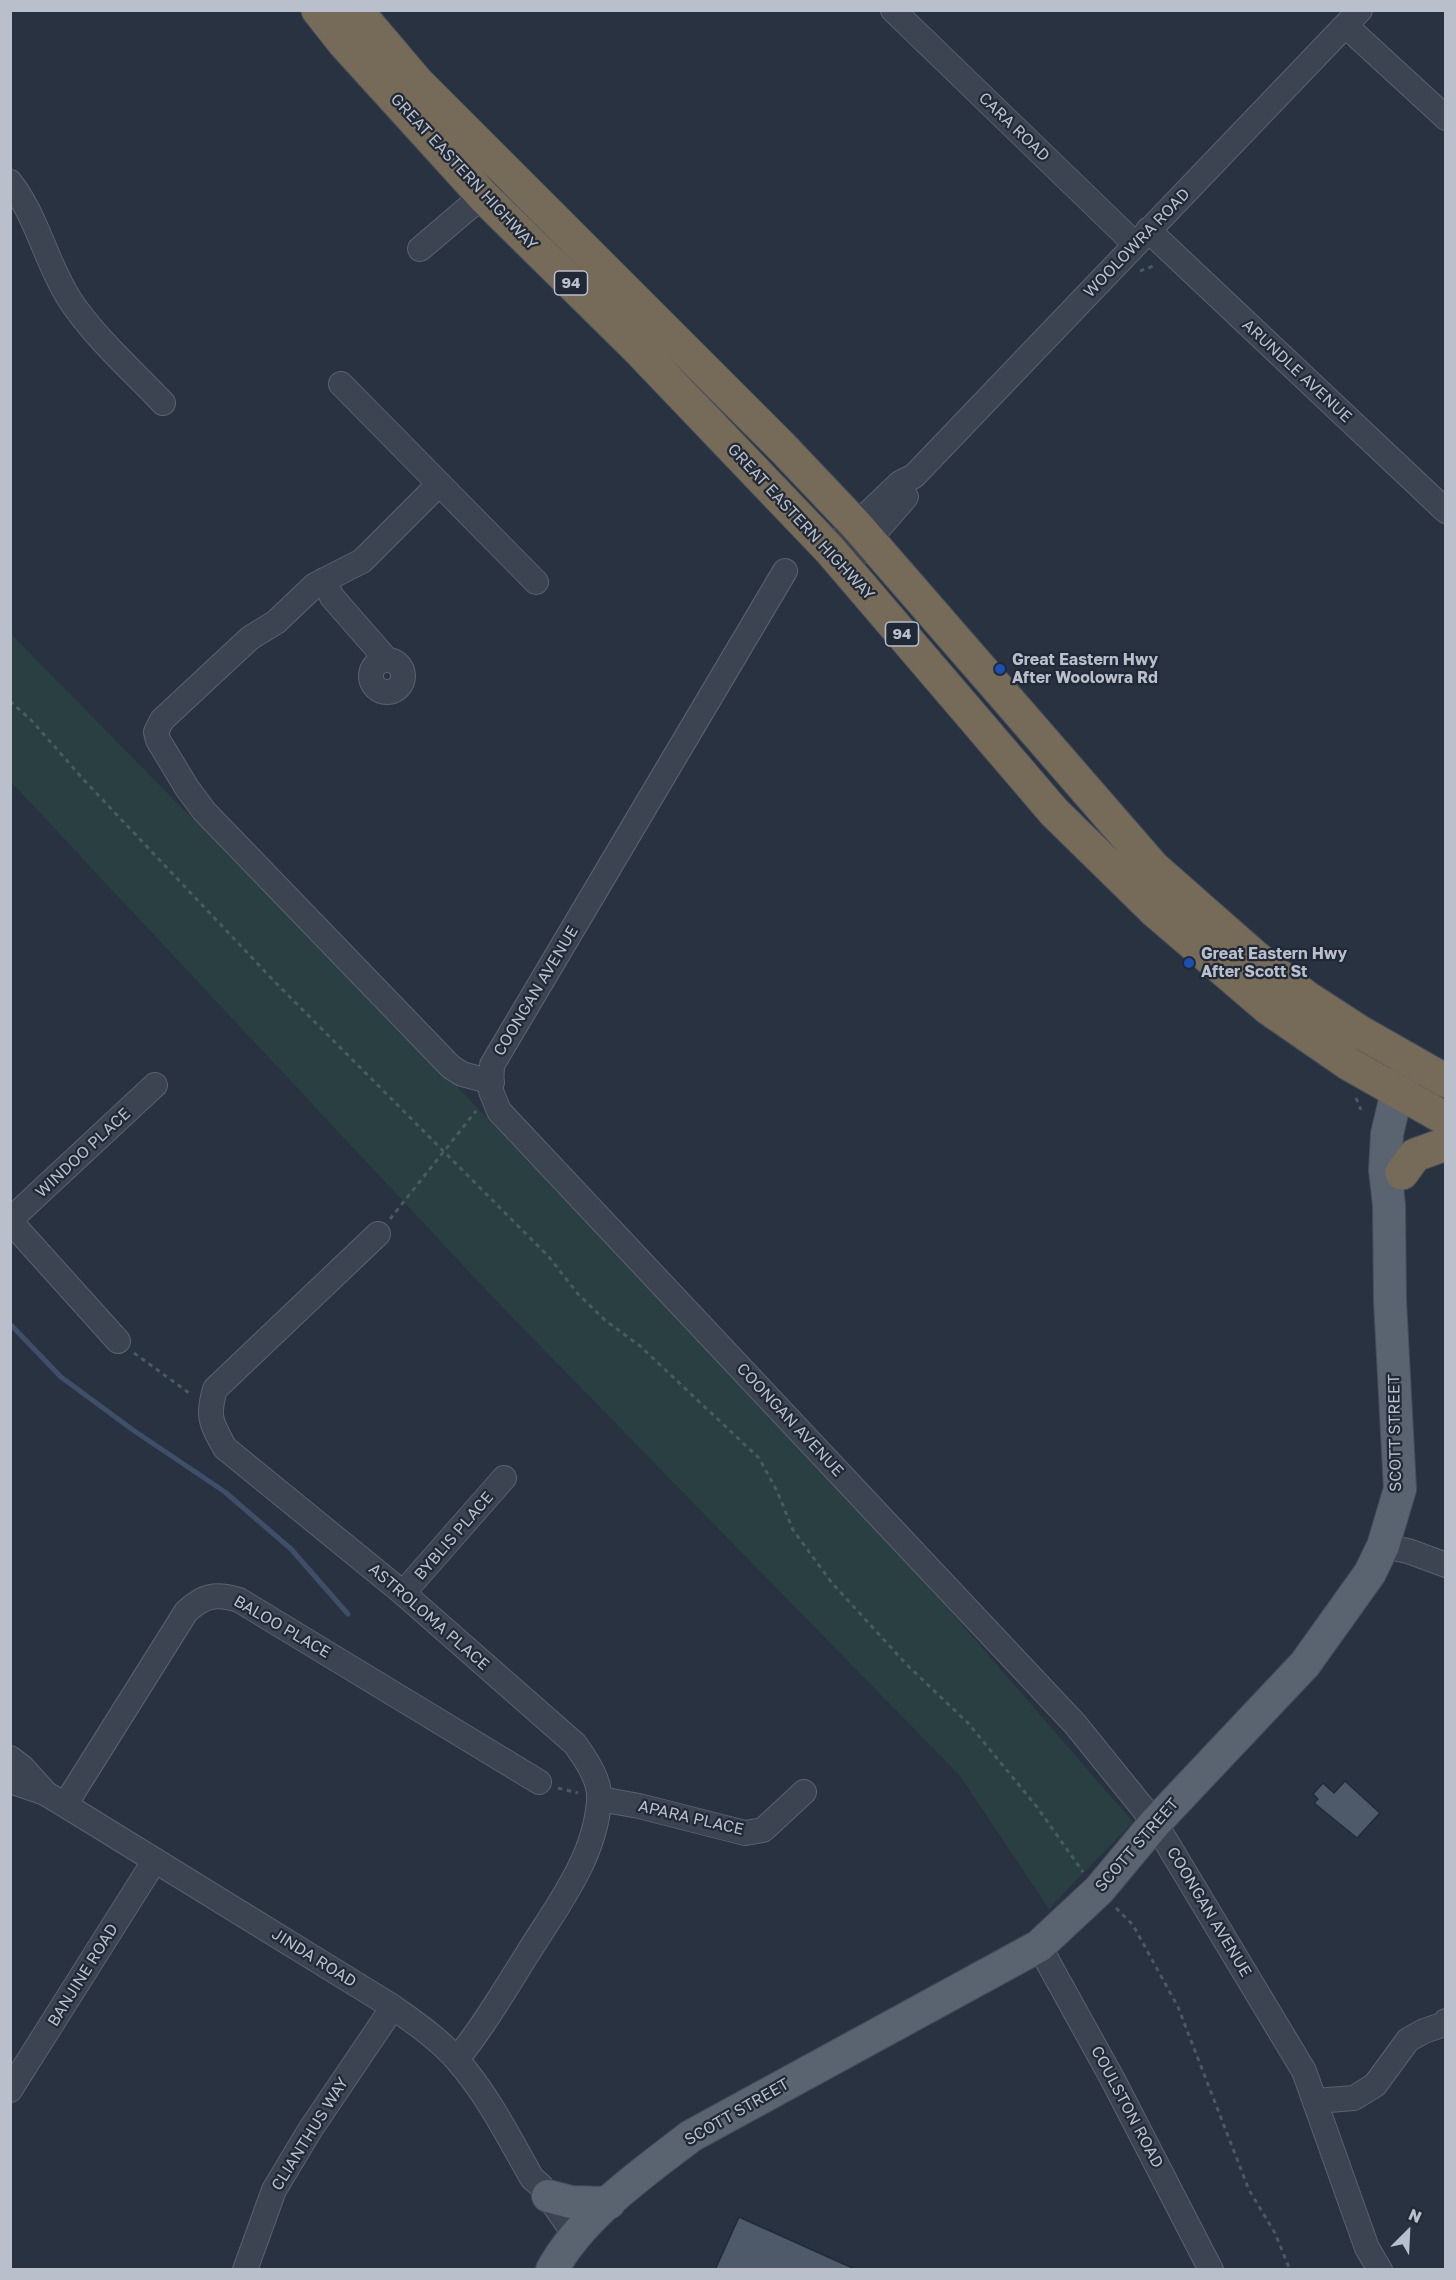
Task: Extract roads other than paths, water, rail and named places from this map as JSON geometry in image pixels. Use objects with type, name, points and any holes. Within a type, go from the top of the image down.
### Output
[{"type":"highway","name":"GREAT EASTERN HIGHWAY","points":[[318,10],[344,44],[483,196],[638,349],[837,558],[1054,812],[1155,911],[1268,1008],[1349,1064],[1420,1105]]},
{"type":"highway","name":"GREAT EASTERN HIGHWAY","points":[[356,10],[417,82],[699,363],[862,532],[1154,868],[1228,934],[1306,997],[1360,1032],[1431,1073]]},
{"type":"highway","points":[[1402,1173],[1415,1155],[1446,1144]]},
{"type":"main road","name":"SCOTT STREET","points":[[1389,1205],[1402,1173],[1410,1130],[1431,1073]]},
{"type":"main road","name":"SCOTT STREET","points":[[565,2250],[609,2203],[691,2136],[1039,1946],[1098,1890],[1155,1823],[1305,1664],[1370,1573],[1383,1546],[1400,1489],[1390,1301],[1389,1205],[1384,1170],[1387,1134],[1420,1105]]},
{"type":"main road","points":[[540,2187],[571,2202],[609,2203]]},
{"type":"street","name":"CARA ROAD","points":[[893,10],[1142,237]]},
{"type":"street","points":[[1353,18],[1446,118]]},
{"type":"street","name":"WOOLOWRA ROAD","points":[[837,558],[862,532],[900,483],[914,476],[1353,18]]},
{"type":"street","points":[[420,249],[507,174]]},
{"type":"street","points":[[10,182],[21,195],[70,301],[163,403]]},
{"type":"street","name":"ARUNDLE AVENUE","points":[[1142,237],[1173,254],[1446,511]]},
{"type":"street","points":[[341,384],[536,582]]},
{"type":"street","points":[[440,484],[363,561],[310,589],[276,622],[250,638],[162,720],[156,732],[158,740],[187,788],[204,811],[456,1071],[492,1086]]},
{"type":"street","name":"COONGAN AVENUE","points":[[785,571],[492,1065],[492,1086],[499,1111],[1075,1724],[1155,1823],[1304,2071],[1367,2248],[1380,2270]]},
{"type":"street","points":[[324,580],[332,597],[387,660]]},
{"type":"street","name":"WINDOO PLACE","points":[[10,1220],[154,1085]]},
{"type":"street","points":[[10,1220],[118,1341]]},
{"type":"street","name":"ASTROLOMA PLACE","points":[[378,1234],[215,1389],[210,1408],[212,1426],[225,1448],[404,1593],[575,1744],[592,1770],[600,1799],[593,1835],[580,1868],[478,2034],[457,2059]]},
{"type":"street","name":"BYBLIS PLACE","points":[[404,1593],[504,1478]]},
{"type":"street","points":[[1383,1546],[1408,1551],[1446,1565]]},
{"type":"street","name":"BALOO PLACE","points":[[55,1799],[186,1612],[197,1602],[211,1596],[225,1596],[239,1600],[539,1782]]},
{"type":"street","name":"JINDA ROAD","points":[[10,1758],[55,1799]]},
{"type":"street","name":"JINDA ROAD","points":[[10,1781],[55,1799],[393,2007],[430,2034],[457,2059],[483,2094],[540,2187],[565,2250]]},
{"type":"street","name":"APARA PLACE","points":[[600,1799],[639,1806],[745,1833],[763,1830],[804,1792]]},
{"type":"street","name":"BANJINE ROAD","points":[[10,2090],[155,1860]]},
{"type":"street","name":"COULSTON ROAD","points":[[1039,1946],[1112,2078],[1211,2270]]},
{"type":"street","name":"CLIANTHUS WAY","points":[[244,2270],[274,2190],[310,2130],[393,2007]]},
{"type":"street","points":[[1315,2101],[1354,2098],[1375,2085],[1408,2040],[1446,2021]]},
{"type":"waterway","points":[[10,1324],[61,1377],[133,1430],[225,1492],[291,1549],[348,1614]]},
{"type":"place","name":"Great Eastern Hwy After Woolowra Rd","points":[[1000,669]]},
{"type":"place","name":"Great Eastern Hwy After Scott St","points":[[1189,963]]}]
